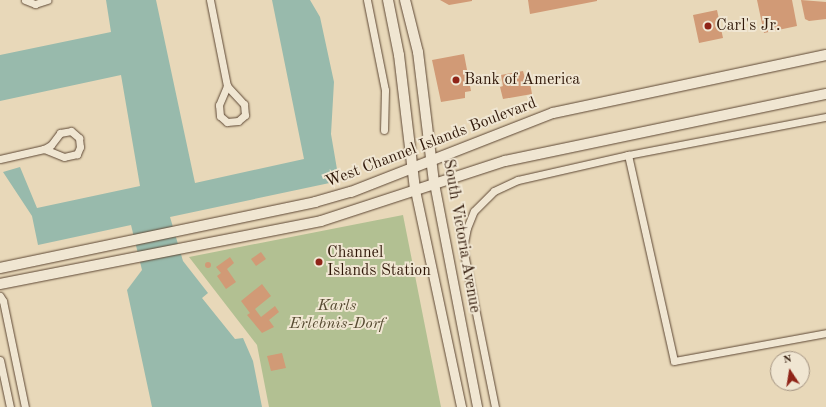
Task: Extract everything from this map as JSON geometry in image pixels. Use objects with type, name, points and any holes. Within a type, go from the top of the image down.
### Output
[{"type":"main road","name":"South Victoria Avenue","points":[[388,0],[399,55],[416,190]]},
{"type":"main road","name":"South Victoria Avenue","points":[[405,0],[418,52],[434,182]]},
{"type":"main road","name":"West Channel Islands Boulevard","points":[[0,268],[180,231],[336,196],[517,126],[579,106],[826,55]]},
{"type":"main road","points":[[0,284],[321,221],[416,190],[434,182],[547,150],[826,94]]},
{"type":"street","points":[[26,0],[34,4],[47,0]]},
{"type":"street","points":[[210,0],[227,86],[244,104],[245,114],[238,121],[226,122],[220,116],[219,105],[227,86]]},
{"type":"street","points":[[367,0],[386,90],[384,130]]},
{"type":"street","points":[[495,407],[463,248],[467,228],[474,211],[494,191],[518,180],[628,155],[826,117]]},
{"type":"street","points":[[0,159],[44,149],[62,132],[73,131],[79,138],[80,147],[75,155],[64,156],[44,149]]},
{"type":"street","points":[[628,155],[674,361],[826,333]]},
{"type":"street","name":"South Victoria Avenue","points":[[434,182],[477,407]]},
{"type":"street","name":"South Victoria Avenue","points":[[416,190],[461,407]]},
{"type":"street","points":[[0,296],[3,301],[25,407]]},
{"type":"street","points":[[0,360],[10,407]]},
{"type":"green space","name":"Karls Erlebnis-Dorf","points":[[403,215],[441,407],[269,407],[257,345],[189,257]]},
{"type":"shaded area","points":[[106,0],[156,0],[195,183],[304,159],[272,0],[310,0],[320,17],[334,82],[331,134],[339,181],[170,217],[183,261],[208,293],[202,298],[235,339],[243,338],[253,361],[262,407],[152,407],[127,290],[142,270],[131,225],[38,245],[32,216],[3,172],[20,167],[37,208],[140,186],[121,75],[0,101],[0,55],[111,32]]},
{"type":"building","points":[[440,0],[472,0],[472,1],[449,5]]},
{"type":"building","points":[[528,0],[597,0],[597,1],[530,14]]},
{"type":"building","points":[[757,0],[792,0],[797,26],[764,33]]},
{"type":"building","points":[[801,0],[826,2],[826,19],[809,21],[805,19]]},
{"type":"building","name":"Carl's Jr.","points":[[717,10],[723,38],[699,43],[693,15]]},
{"type":"building","points":[[464,54],[471,91],[465,92],[465,98],[441,102],[432,60]]},
{"type":"building","points":[[523,71],[525,78],[529,77],[532,94],[503,99],[500,87],[503,86],[501,75]]},
{"type":"building","points":[[261,252],[266,259],[256,266],[251,259]]},
{"type":"building","points":[[230,257],[234,263],[227,269],[236,282],[226,289],[217,276],[221,273],[216,267]]},
{"type":"building","points":[[208,262],[211,265],[208,268],[205,265]]},
{"type":"building","points":[[262,284],[271,296],[255,309],[261,317],[275,306],[279,312],[269,320],[274,327],[262,333],[247,315],[250,313],[241,301]]},
{"type":"building","points":[[282,353],[286,368],[271,371],[267,356]]},
{"type":"place","name":"Carl's Jr.","points":[[708,26]]},
{"type":"place","name":"Bank of America","points":[[456,80]]},
{"type":"place","name":"Channel Islands Station","points":[[319,262]]}]
